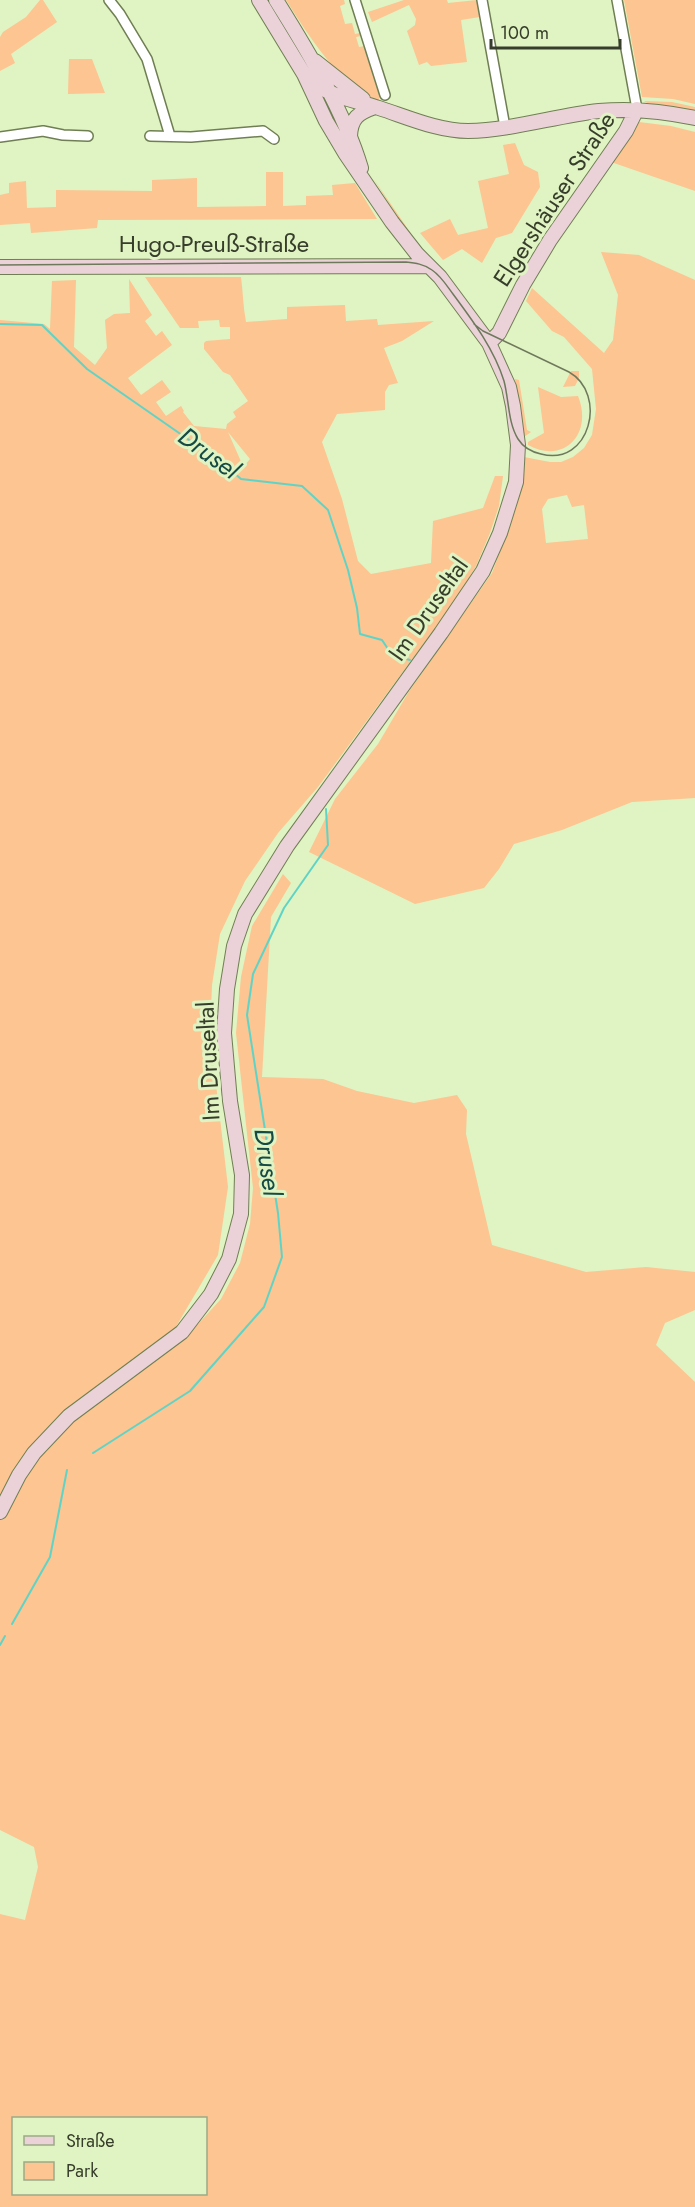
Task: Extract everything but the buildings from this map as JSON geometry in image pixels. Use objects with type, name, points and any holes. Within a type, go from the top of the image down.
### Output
[{"type":"main road","points":[[259,0],[304,74],[322,90],[436,127],[466,131],[505,127],[599,111],[638,109],[695,118]]},
{"type":"main road","points":[[276,0],[315,61],[348,89],[375,107]]},
{"type":"main road","name":"Im Druseltal","points":[[315,61],[353,143],[364,179]]},
{"type":"main road","name":"Im Druseltal","points":[[0,1512],[19,1475],[34,1453],[69,1416],[182,1332],[211,1294],[229,1259],[241,1214],[242,1175],[230,1101],[224,1033],[227,989],[234,946],[245,914],[268,874],[318,802],[472,588],[487,563],[504,522],[516,482],[518,459],[513,406],[509,387],[489,343],[440,277],[428,266],[392,222],[326,121],[304,74]]},
{"type":"main road","points":[[353,143],[353,119],[362,112],[375,107]]},
{"type":"main road","name":"Elgershäuser Straße","points":[[489,343],[499,333],[523,285],[550,240],[626,131],[638,109]]},
{"type":"main road","name":"Hugo-Preuß-Straße","points":[[0,267],[428,266]]},
{"type":"street","points":[[109,0],[147,59],[170,136]]},
{"type":"street","points":[[355,0],[385,95]]},
{"type":"street","points":[[483,0],[505,127]]},
{"type":"street","points":[[617,0],[638,109]]},
{"type":"street","points":[[0,137],[43,131],[88,136]]},
{"type":"street","points":[[150,136],[191,137],[263,131],[274,139]]},
{"type":"green space","points":[[40,0],[43,0],[57,22],[11,54],[15,63],[0,71],[0,37],[3,32],[26,17]]},
{"type":"green space","points":[[286,0],[344,0],[345,4],[340,6],[345,24],[352,23],[355,34],[360,33],[361,36],[356,37],[359,47],[365,46],[381,95],[378,101],[349,81],[325,57]]},
{"type":"green space","points":[[404,0],[447,0],[448,3],[477,0],[480,17],[461,20],[467,62],[431,66],[427,62],[419,65],[407,31],[415,25],[416,19],[409,5],[372,22],[368,12]]},
{"type":"green space","points":[[624,0],[695,0],[695,104],[673,99],[642,97]]},
{"type":"green space","points":[[69,59],[92,59],[105,93],[68,94]]},
{"type":"green space","points":[[644,101],[672,102],[695,107],[695,111],[647,103]]},
{"type":"green space","points":[[639,122],[695,132],[695,191],[611,162]]},
{"type":"green space","points":[[515,143],[524,165],[538,172],[540,187],[512,233],[496,238],[482,263],[462,249],[443,260],[420,233],[450,219],[458,235],[488,228],[478,181],[509,174],[503,145]]},
{"type":"green space","points":[[266,172],[283,172],[283,206],[306,205],[306,196],[333,195],[332,185],[355,183],[377,219],[98,220],[97,228],[31,233],[30,223],[0,225],[0,195],[9,193],[9,183],[26,181],[27,208],[56,207],[56,190],[152,191],[152,180],[197,178],[197,207],[266,206]]},
{"type":"green space","points":[[373,178],[412,235],[399,219]]},
{"type":"green space","points":[[601,252],[639,255],[695,280],[695,798],[632,802],[562,830],[514,844],[484,888],[415,904],[309,852],[335,799],[378,744],[408,693],[492,573],[516,508],[524,471],[524,457],[561,462],[573,457],[584,448],[592,435],[596,409],[592,369],[564,337],[552,331],[526,301],[532,288],[604,353],[613,340],[618,295]],"holes":[[[567,495],[572,507],[584,505],[588,539],[546,543],[542,509],[548,499]]]},
{"type":"green space","points":[[145,277],[241,277],[246,322],[287,319],[287,307],[345,305],[346,321],[377,319],[378,325],[434,321],[402,341],[384,348],[398,383],[389,385],[385,392],[385,410],[337,414],[322,442],[342,499],[358,561],[371,574],[431,563],[433,521],[483,508],[495,476],[503,476],[499,506],[490,533],[476,566],[455,601],[318,787],[278,833],[245,881],[220,934],[212,985],[210,1033],[228,1187],[218,1255],[177,1325],[188,1335],[221,1299],[240,1263],[250,1224],[253,1188],[236,1033],[241,977],[252,926],[283,874],[291,883],[271,917],[262,1077],[323,1079],[357,1091],[414,1103],[457,1095],[467,1110],[466,1134],[492,1245],[586,1272],[646,1267],[695,1272],[695,1310],[665,1323],[656,1345],[695,1382],[695,2207],[0,2207],[0,1914],[25,1920],[38,1867],[34,1847],[0,1830],[0,320],[44,324],[50,329],[52,281],[76,280],[74,347],[95,365],[107,348],[105,320],[114,314],[130,313],[129,279],[152,315],[145,321],[156,336],[162,331],[172,345],[128,378],[141,395],[162,380],[171,392],[156,402],[166,416],[181,406],[194,426],[226,429],[227,424],[236,417],[233,412],[248,401],[230,375],[223,372],[204,349],[204,343],[230,339],[230,327],[220,327],[219,320],[198,321],[199,328],[180,328]],"holes":[[[228,432],[250,459],[243,466]]]},
{"type":"green space","points":[[571,371],[579,371],[579,378],[575,386],[563,387]]},
{"type":"green space","points":[[515,379],[519,380],[527,430],[531,432],[524,437]]},
{"type":"green space","points":[[538,387],[561,397],[578,396],[582,410],[582,422],[579,433],[564,448],[554,451],[541,450],[528,445],[528,442],[544,433]]},
{"type":"waterway","name":"Drusel","points":[[0,324],[42,325],[87,369],[192,442],[209,451],[241,479],[302,486],[328,510],[348,570],[357,608],[360,634],[382,640],[392,655],[410,660]]},
{"type":"waterway","name":"Drusel","points":[[93,1453],[190,1391],[264,1307],[282,1257],[278,1213],[247,1015],[253,974],[284,908],[328,845],[326,809]]},
{"type":"waterway","name":"Drusel","points":[[12,1624],[50,1557],[67,1470]]},
{"type":"waterway","name":"Drusel","points":[[0,1645],[5,1636]]},
{"type":"tram line","points":[[0,265],[406,262],[423,265],[444,281],[489,347],[504,381],[510,419],[520,442],[528,449],[541,454],[558,455],[572,450],[582,440],[588,426],[590,411],[588,396],[581,382],[569,372],[483,331],[474,324]]}]
